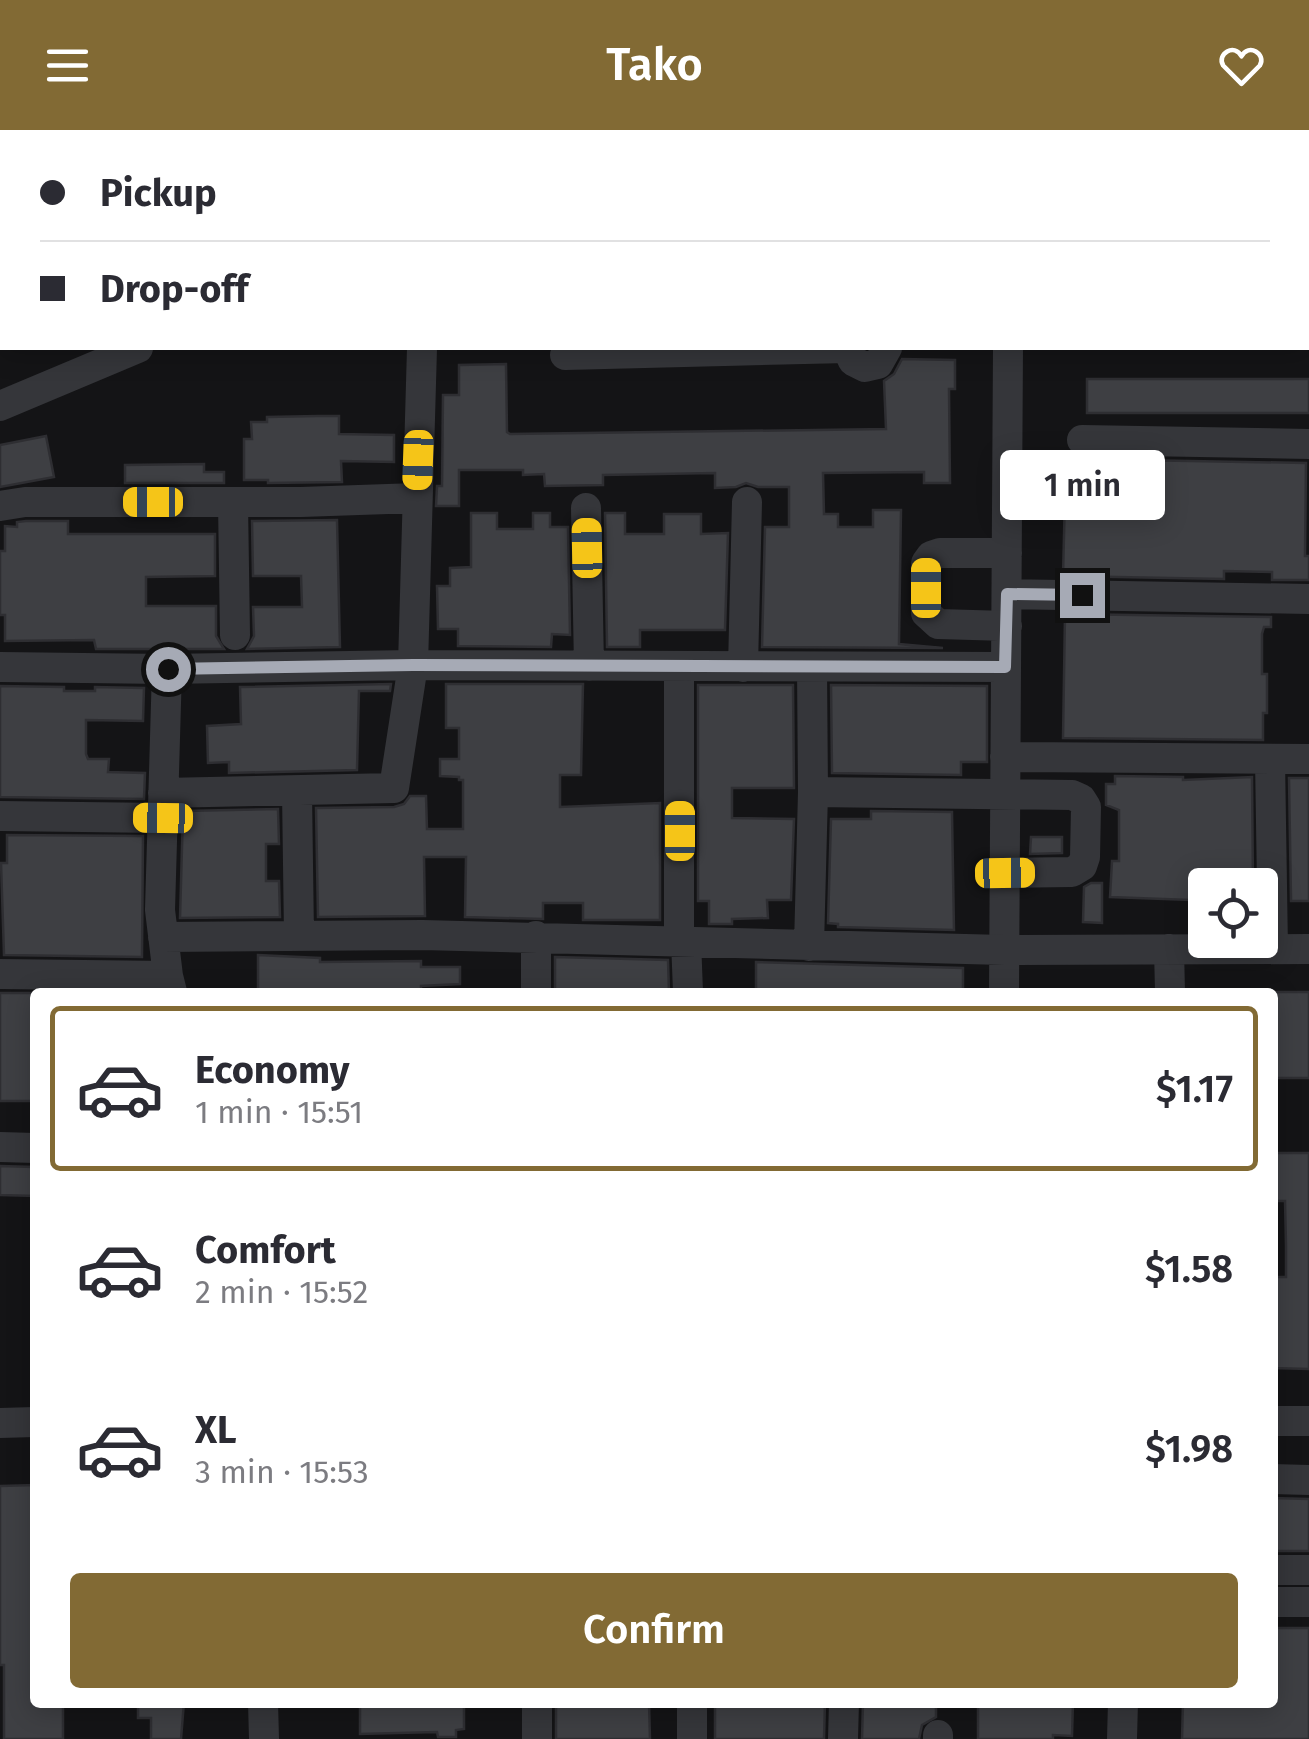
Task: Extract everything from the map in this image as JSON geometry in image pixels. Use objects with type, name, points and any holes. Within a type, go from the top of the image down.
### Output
[{"type":"street","points":[[0,406],[133,350]]},
{"type":"street","points":[[0,816],[394,788],[413,665],[422,350]]},
{"type":"street","points":[[565,355],[766,350]]},
{"type":"street","points":[[848,350],[852,361],[865,367],[878,364],[886,350]]},
{"type":"street","points":[[1004,988],[1008,350]]},
{"type":"street","points":[[1082,440],[1309,444]]},
{"type":"street","points":[[0,506],[26,502],[417,498]]},
{"type":"street","points":[[233,502],[235,636]]},
{"type":"street","points":[[743,667],[747,502]]},
{"type":"street","points":[[586,508],[589,666]]},
{"type":"street","points":[[1007,552],[940,553],[931,556],[926,564],[926,613],[930,620],[938,624],[1007,626]]},
{"type":"street","points":[[1007,594],[1309,599]]},
{"type":"street","points":[[0,667],[1005,667]]},
{"type":"street","points":[[678,667],[683,940],[688,988]]},
{"type":"street","points":[[809,946],[812,667]]},
{"type":"street","points":[[0,974],[170,984],[160,910],[168,669]]},
{"type":"street","points":[[1005,757],[1309,759]]},
{"type":"street","points":[[1270,760],[1272,868]]},
{"type":"street","points":[[298,792],[300,936]]},
{"type":"street","points":[[813,792],[1081,798],[1086,807],[1082,866],[1072,872],[1005,873]]},
{"type":"street","points":[[536,936],[536,988]]},
{"type":"street","points":[[163,937],[536,936],[1004,950],[1188,949]]},
{"type":"street","points":[[1170,949],[1170,988]]},
{"type":"street","points":[[1278,949],[1309,949]]},
{"type":"street","points":[[0,1147],[30,1148]]},
{"type":"street","points":[[1278,1421],[1309,1422]]},
{"type":"street","points":[[0,1423],[30,1422]]},
{"type":"street","points":[[1278,1480],[1309,1480]]},
{"type":"street","points":[[1278,1570],[1309,1570]]},
{"type":"street","points":[[1278,1602],[1309,1602]]},
{"type":"street","points":[[263,1708],[264,1739]]},
{"type":"street","points":[[537,1708],[537,1739]]},
{"type":"street","points":[[692,1708],[692,1739]]},
{"type":"street","points":[[843,1739],[844,1708]]},
{"type":"street","points":[[1122,1739],[1123,1708]]},
{"type":"building","points":[[902,359],[955,360],[955,389],[949,389],[950,483],[924,483],[924,472],[823,473],[824,514],[838,514],[838,527],[873,527],[873,510],[901,510],[899,644],[943,648],[762,647],[765,527],[789,527],[789,487],[746,483],[715,488],[715,473],[603,475],[603,485],[545,486],[544,474],[523,475],[523,470],[459,470],[459,506],[436,506],[437,486],[442,486],[443,395],[459,395],[459,365],[506,364],[510,434],[886,429],[884,381],[894,374]]},
{"type":"building","points":[[1087,379],[1309,379],[1309,413],[1087,413]]},
{"type":"building","points":[[339,416],[339,434],[394,435],[394,462],[341,461],[342,482],[244,480],[244,439],[252,439],[251,422],[267,422],[267,417]]},
{"type":"building","points":[[46,436],[54,477],[0,487],[0,445]]},
{"type":"building","points":[[1066,454],[1082,459],[1306,463],[1305,556],[1309,556],[1309,580],[1272,580],[1272,572],[1224,571],[1224,579],[1063,576]]},
{"type":"building","points":[[204,464],[204,472],[224,472],[224,483],[125,483],[125,465]]},
{"type":"building","points":[[471,513],[497,513],[497,529],[533,529],[533,513],[550,513],[550,527],[568,527],[570,635],[552,634],[551,647],[458,646],[458,629],[438,629],[437,586],[450,586],[450,568],[471,567]]},
{"type":"building","points":[[605,513],[625,513],[625,534],[664,534],[664,514],[701,514],[701,534],[728,533],[725,630],[640,630],[640,647],[607,647]]},
{"type":"building","points":[[337,520],[340,647],[247,649],[254,636],[253,607],[302,607],[301,576],[253,576],[252,521]]},
{"type":"building","points":[[68,521],[68,534],[215,534],[215,576],[146,577],[146,606],[216,606],[216,636],[224,649],[96,649],[94,640],[5,641],[5,615],[0,615],[0,551],[5,551],[5,526],[17,527],[17,522]]},
{"type":"building","points":[[1065,614],[1271,617],[1271,627],[1264,627],[1262,634],[1262,674],[1267,674],[1263,740],[1063,738]]},
{"type":"building","points":[[391,684],[390,691],[359,691],[357,770],[229,773],[229,762],[208,763],[207,726],[241,724],[240,687]]},
{"type":"building","points":[[446,684],[583,684],[581,775],[560,775],[560,807],[660,803],[660,920],[583,920],[583,903],[543,903],[543,919],[465,917],[466,857],[424,857],[425,916],[318,917],[316,808],[394,807],[404,804],[410,796],[426,796],[427,829],[463,829],[463,780],[440,776],[440,759],[459,759],[459,728],[446,728]]},
{"type":"building","points":[[698,685],[793,685],[794,788],[732,788],[732,818],[794,819],[791,900],[767,900],[768,918],[709,924],[709,901],[698,901]]},
{"type":"building","points":[[831,685],[987,686],[987,762],[961,762],[961,775],[832,773]]},
{"type":"building","points":[[0,686],[64,687],[64,691],[144,688],[143,721],[86,720],[86,754],[88,759],[109,759],[108,772],[145,773],[144,799],[0,797]]},
{"type":"building","points":[[1115,776],[1183,780],[1252,777],[1253,868],[1188,868],[1188,900],[1110,897],[1112,861],[1119,861],[1119,810],[1106,805],[1106,784],[1115,784]]},
{"type":"building","points":[[1289,778],[1309,778],[1309,901],[1291,901]]},
{"type":"building","points":[[278,809],[279,844],[266,844],[266,881],[279,881],[280,917],[180,918],[183,811]]},
{"type":"building","points":[[871,811],[952,812],[954,930],[838,927],[828,923],[831,819],[871,819]]},
{"type":"building","points":[[7,835],[143,836],[142,957],[4,955],[1,863],[7,863]]},
{"type":"building","points":[[1031,837],[1062,837],[1062,853],[1030,854]]},
{"type":"building","points":[[1102,883],[1102,923],[1083,922],[1084,887]]},
{"type":"building","points":[[258,955],[320,958],[320,962],[421,961],[421,967],[460,967],[460,984],[421,988],[258,988]]},
{"type":"building","points":[[555,957],[668,960],[669,988],[555,988]]},
{"type":"building","points":[[756,962],[963,968],[963,988],[756,988]]},
{"type":"building","points":[[1278,992],[1309,992],[1309,1078],[1278,1078]]},
{"type":"building","points":[[0,993],[30,993],[30,1101],[0,1101]]},
{"type":"building","points":[[1278,1153],[1309,1153],[1309,1369],[1278,1368],[1278,1277],[1286,1277],[1285,1201],[1278,1201]]},
{"type":"building","points":[[0,1166],[30,1167],[30,1196],[0,1195]]},
{"type":"building","points":[[30,1485],[30,1708],[63,1708],[63,1739],[4,1739],[0,1486]]},
{"type":"building","points":[[1278,1498],[1309,1499],[1309,1551],[1278,1551]]},
{"type":"building","points":[[1278,1628],[1309,1628],[1309,1739],[1182,1739],[1183,1708],[1278,1708]]},
{"type":"building","points":[[138,1708],[184,1708],[181,1739],[151,1739],[151,1718],[138,1718]]},
{"type":"building","points":[[360,1708],[464,1708],[464,1729],[456,1730],[456,1737],[438,1737],[437,1732],[360,1734]]},
{"type":"building","points":[[556,1708],[649,1708],[650,1739],[556,1739]]},
{"type":"building","points":[[715,1708],[825,1708],[824,1739],[715,1739]]},
{"type":"building","points":[[863,1708],[936,1708],[936,1717],[922,1725],[919,1739],[862,1739]]},
{"type":"building","points":[[978,1708],[1073,1708],[1072,1736],[978,1739]]},
{"type":"route","points":[[168,669],[413,665],[1005,667],[1007,594],[1082,595]]}]
